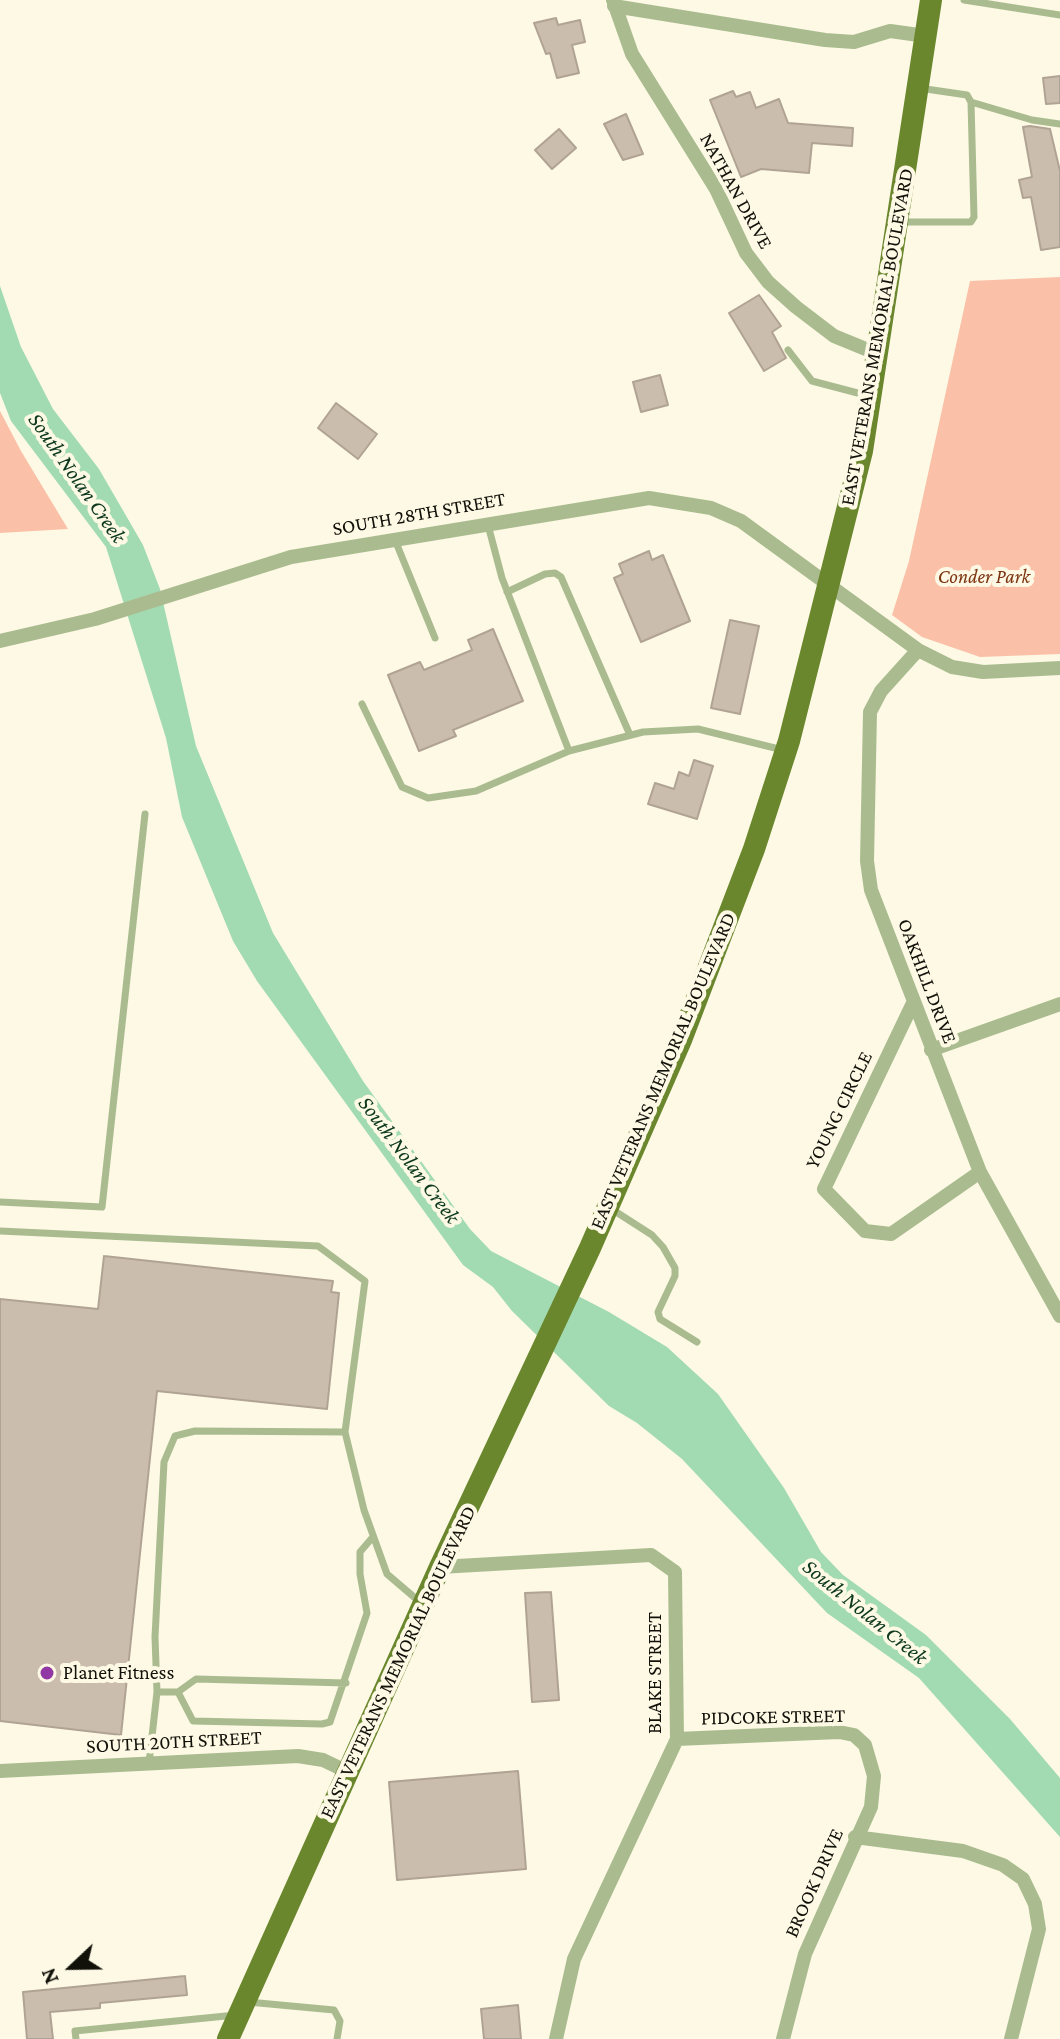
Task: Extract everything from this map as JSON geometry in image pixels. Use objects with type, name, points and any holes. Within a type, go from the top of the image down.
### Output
[{"type":"main road","name":"EAST VETERANS MEMORIAL BOULEVARD","points":[[228,2039],[423,1604],[590,1248],[681,1040],[754,849],[830,588],[871,397],[931,0]]},
{"type":"street","points":[[614,3],[825,40],[854,42],[890,31],[926,36]]},
{"type":"street","name":"NATHAN DRIVE","points":[[614,3],[632,54],[716,189],[746,253],[760,273],[786,299],[834,336],[878,354]]},
{"type":"street","name":"SOUTH 28TH STREET","points":[[0,641],[95,619],[262,564],[487,522],[627,501],[681,501],[711,508],[741,521],[779,545],[830,588],[918,650],[952,667],[983,672],[1060,668]]},
{"type":"street","name":"OAKHILL DRIVE","points":[[918,650],[881,691],[870,712],[867,829],[871,890],[980,1172],[1060,1316]]},
{"type":"street","name":"YOUNG CIRCLE","points":[[913,1003],[824,1189],[865,1231],[891,1234],[980,1172]]},
{"type":"street","points":[[931,1050],[1060,1004]]},
{"type":"street","name":"BLAKE STREET","points":[[440,1567],[651,1555],[675,1572],[677,1739],[574,1959],[556,2039]]},
{"type":"street","name":"PIDCOKE STREET","points":[[677,1739],[839,1732],[854,1735],[865,1745]]},
{"type":"street","name":"BROOK DRIVE","points":[[783,2039],[805,1954],[871,1807],[874,1776],[865,1745]]},
{"type":"street","name":"SOUTH 20TH STREET","points":[[0,1771],[298,1756],[323,1760],[348,1772]]},
{"type":"street","points":[[855,1837],[963,1851],[1003,1865],[1023,1879],[1035,1904],[1039,1929],[1011,2039]]},
{"type":"lane","points":[[964,0],[1060,15]]},
{"type":"lane","points":[[898,222],[971,222],[974,217],[971,102],[967,95],[918,87]]},
{"type":"lane","points":[[971,102],[1032,120],[1060,124]]},
{"type":"lane","points":[[788,350],[812,381],[871,397]]},
{"type":"lane","points":[[487,522],[507,592],[569,751]]},
{"type":"lane","points":[[394,538],[435,638]]},
{"type":"lane","points":[[507,592],[545,574],[555,573],[561,577],[630,735]]},
{"type":"lane","points":[[362,704],[402,787],[428,798],[476,791],[569,751],[630,735],[698,729],[785,750]]},
{"type":"lane","points":[[0,1202],[102,1207],[145,814]]},
{"type":"lane","points":[[608,1207],[652,1235],[663,1247],[675,1268],[675,1276],[658,1312],[660,1319],[697,1342]]},
{"type":"lane","points":[[0,1231],[318,1246],[365,1281],[345,1432],[372,1538],[387,1574],[423,1604]]},
{"type":"lane","points":[[149,1763],[157,1692],[155,1637],[164,1462],[175,1436],[195,1431],[345,1432]]},
{"type":"lane","points":[[178,1692],[193,1721],[330,1722],[346,1683],[367,1613],[360,1574],[360,1552],[372,1538]]},
{"type":"lane","points":[[157,1692],[178,1692],[196,1679],[346,1683]]},
{"type":"lane","points":[[76,2039],[75,2031],[241,2008],[334,2010],[340,2021],[337,2039]]},
{"type":"green space","name":"Conder Park","points":[[1060,277],[1060,654],[980,657],[922,637],[892,615],[909,561],[970,281]]},
{"type":"green space","points":[[0,411],[21,451],[68,529],[0,533]]},
{"type":"water","name":"South Nolan Creek","points":[[0,286],[21,347],[53,409],[99,469],[143,545],[160,589],[196,746],[273,933],[363,1081],[470,1229],[491,1251],[609,1312],[667,1347],[718,1394],[784,1488],[821,1552],[843,1575],[926,1635],[1010,1719],[1060,1778],[1060,1837],[919,1678],[827,1613],[682,1459],[637,1423],[609,1406],[512,1311],[493,1287],[463,1265],[257,981],[233,941],[182,817],[166,738],[106,547],[11,421],[0,393]]},
{"type":"building","points":[[556,18],[558,25],[580,20],[585,42],[572,45],[579,73],[557,78],[550,53],[546,54],[534,23]]},
{"type":"building","points":[[1060,76],[1060,103],[1046,104],[1043,78]]},
{"type":"building","points":[[733,91],[736,97],[750,92],[756,108],[779,99],[788,123],[853,128],[852,146],[812,143],[809,173],[761,169],[741,177],[710,100]]},
{"type":"building","points":[[626,114],[643,154],[623,160],[604,124]]},
{"type":"building","points":[[1023,127],[1050,129],[1060,171],[1060,247],[1041,250],[1031,197],[1023,198],[1019,180],[1032,177]]},
{"type":"building","points":[[559,129],[576,148],[552,169],[535,150]]},
{"type":"building","points":[[759,295],[781,326],[772,332],[786,358],[764,371],[729,313]]},
{"type":"building","points":[[660,375],[668,405],[641,412],[633,382]]},
{"type":"building","points":[[336,403],[377,434],[358,459],[318,428]]},
{"type":"building","points":[[649,551],[652,560],[663,555],[690,621],[641,642],[614,578],[623,574],[619,564]]},
{"type":"building","points":[[730,620],[759,626],[740,714],[711,708]]},
{"type":"building","points":[[493,629],[523,701],[453,730],[456,736],[419,751],[388,675],[420,662],[424,670],[472,650],[468,640]]},
{"type":"building","points":[[694,760],[713,766],[697,819],[648,804],[655,783],[674,789],[679,772],[689,776]]},
{"type":"building","points":[[104,1256],[333,1281],[331,1292],[339,1293],[327,1409],[157,1391],[121,1735],[0,1721],[0,1299],[98,1309]]},
{"type":"building","points":[[551,1592],[559,1700],[532,1702],[525,1593]]},
{"type":"building","points":[[518,1771],[526,1869],[397,1880],[389,1782]]},
{"type":"building","points":[[185,1976],[187,1995],[100,2003],[100,2008],[50,2012],[53,2039],[27,2039],[23,1992]]},
{"type":"building","points":[[518,2005],[521,2039],[484,2039],[481,2009]]},
{"type":"place","name":"Planet Fitness","points":[[47,1673]]}]
